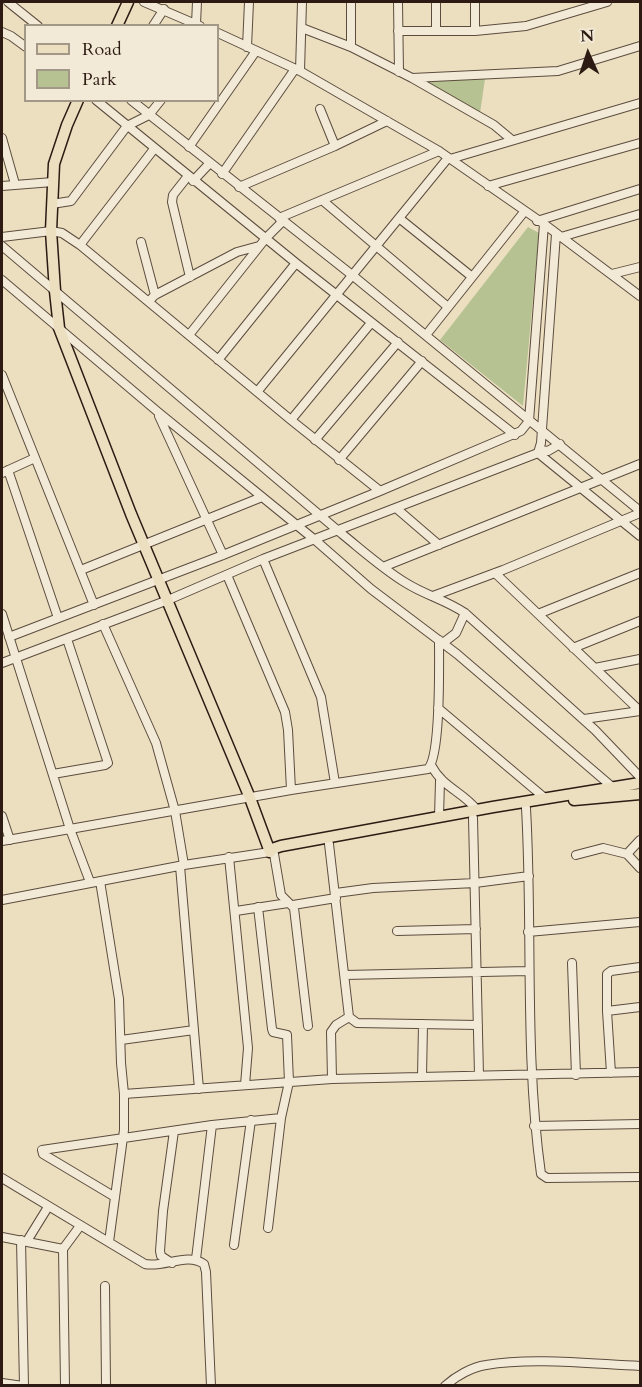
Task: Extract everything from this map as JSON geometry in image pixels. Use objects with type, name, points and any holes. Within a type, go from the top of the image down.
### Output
[{"type":"main road","points":[[118,24],[128,2]]},
{"type":"main road","points":[[77,102],[54,164],[51,231],[59,327],[144,544],[272,853]]},
{"type":"main road","points":[[272,853],[272,849],[281,846],[439,818],[526,808],[617,791],[640,783]]},
{"type":"main road","points":[[272,853],[329,844],[546,798],[617,791],[640,794]]},
{"type":"street","points":[[8,2],[36,24]]},
{"type":"street","points":[[144,2],[196,24]]},
{"type":"street","points":[[197,2],[198,24]]},
{"type":"street","points":[[219,100],[252,49],[249,2]]},
{"type":"street","points":[[222,174],[298,70],[302,2]]},
{"type":"street","points":[[351,2],[351,47]]},
{"type":"street","points":[[399,2],[399,72]]},
{"type":"street","points":[[436,2],[436,31]]},
{"type":"street","points":[[475,2],[475,31]]},
{"type":"street","points":[[398,31],[475,31],[526,26],[606,2]]},
{"type":"street","points":[[154,24],[164,9]]},
{"type":"street","points":[[302,28],[351,47],[412,78],[494,125],[513,140]]},
{"type":"street","points":[[2,33],[11,36],[24,46]]},
{"type":"street","points":[[219,33],[298,70],[439,151],[559,235],[640,296]]},
{"type":"street","points":[[412,78],[558,71],[640,46]]},
{"type":"street","points":[[98,102],[190,179],[515,435]]},
{"type":"street","points":[[133,102],[352,275],[640,512],[434,596]]},
{"type":"street","points":[[52,204],[71,201],[127,126],[149,115],[159,102]]},
{"type":"street","points":[[189,147],[218,102]]},
{"type":"street","points":[[257,392],[449,158],[640,103]]},
{"type":"street","points":[[320,109],[335,146]]},
{"type":"street","points":[[239,187],[387,121]]},
{"type":"street","points":[[2,138],[15,184]]},
{"type":"street","points":[[488,186],[640,143]]},
{"type":"street","points":[[80,245],[154,149]]},
{"type":"street","points":[[189,335],[281,220],[322,200],[439,151]]},
{"type":"street","points":[[190,277],[172,202],[173,195],[209,164]]},
{"type":"street","points":[[2,186],[53,182]]},
{"type":"street","points":[[540,223],[640,189]]},
{"type":"street","points":[[322,200],[448,306]]},
{"type":"street","points":[[426,335],[471,276],[525,212]]},
{"type":"street","points":[[559,235],[640,214]]},
{"type":"street","points":[[399,218],[471,276]]},
{"type":"street","points":[[9,637],[320,516],[515,435],[524,429],[529,421],[540,223]]},
{"type":"street","points":[[2,237],[51,231],[62,233],[80,245],[152,298],[218,360],[380,491]]},
{"type":"street","points":[[539,451],[559,235]]},
{"type":"street","points":[[141,242],[152,298]]},
{"type":"street","points":[[2,246],[383,567],[406,583],[450,603],[465,613],[584,719],[640,777]]},
{"type":"street","points":[[152,298],[242,250],[259,246]]},
{"type":"street","points":[[218,360],[296,263]]},
{"type":"street","points":[[612,274],[640,267]]},
{"type":"street","points":[[2,280],[371,589],[441,642],[617,791]]},
{"type":"street","points":[[291,420],[371,323]]},
{"type":"street","points":[[315,440],[398,342]]},
{"type":"street","points":[[339,460],[422,361]]},
{"type":"street","points":[[2,375],[94,605]]},
{"type":"street","points":[[158,412],[223,555]]},
{"type":"street","points":[[2,663],[168,600],[337,530],[539,451],[548,451],[560,444]]},
{"type":"street","points":[[539,451],[580,488],[640,536]]},
{"type":"street","points":[[35,458],[5,471],[58,618]]},
{"type":"street","points":[[383,567],[640,464]]},
{"type":"street","points":[[81,570],[262,497]]},
{"type":"street","points":[[396,508],[439,545]]},
{"type":"street","points":[[263,560],[321,697],[335,783]]},
{"type":"street","points":[[495,573],[640,711],[584,719]]},
{"type":"street","points":[[538,615],[640,573]]},
{"type":"street","points":[[227,575],[285,712],[291,790]]},
{"type":"street","points":[[441,642],[456,633],[465,613]]},
{"type":"street","points":[[2,614],[70,829],[90,882]]},
{"type":"street","points":[[573,648],[640,621]]},
{"type":"street","points":[[103,624],[150,728],[175,811],[182,865],[198,1089]]},
{"type":"street","points":[[53,774],[108,763],[67,639]]},
{"type":"street","points":[[2,816],[6,840],[291,790],[424,771],[433,760],[441,642]]},
{"type":"street","points":[[595,668],[640,659]]},
{"type":"street","points":[[438,708],[546,798]]},
{"type":"street","points":[[431,765],[440,781],[465,796],[475,814],[479,1075]]},
{"type":"street","points":[[439,818],[440,781]]},
{"type":"street","points":[[526,808],[529,876],[528,971],[534,1126],[541,1174],[544,1177],[640,1177]]},
{"type":"street","points":[[627,854],[640,840]]},
{"type":"street","points":[[329,844],[349,1017],[357,1023],[478,1025]]},
{"type":"street","points":[[576,855],[603,848],[627,854],[640,868]]},
{"type":"street","points":[[2,900],[182,865],[272,853],[281,895],[291,904],[308,1026]]},
{"type":"street","points":[[229,857],[248,1048],[245,1085]]},
{"type":"street","points":[[236,911],[291,904],[373,888],[475,884],[529,876]]},
{"type":"street","points":[[100,881],[119,999],[124,1094],[123,1138],[109,1242]]},
{"type":"street","points":[[258,907],[272,1029],[273,1032],[287,1035],[289,1082],[281,1118],[268,1228]]},
{"type":"street","points":[[528,932],[640,922]]},
{"type":"street","points":[[397,931],[476,929]]},
{"type":"street","points":[[572,963],[576,1075]]},
{"type":"street","points":[[611,1073],[607,974],[611,971],[640,967]]},
{"type":"street","points":[[345,975],[528,971]]},
{"type":"street","points":[[607,1011],[640,1008]]},
{"type":"street","points":[[332,1079],[332,1032],[336,1025],[349,1017]]},
{"type":"street","points":[[422,1077],[423,1024]]},
{"type":"street","points":[[121,1040],[194,1029]]},
{"type":"street","points":[[124,1094],[332,1079],[640,1072]]},
{"type":"street","points":[[116,1197],[43,1154],[42,1149],[212,1125],[281,1118]]},
{"type":"street","points":[[234,1245],[251,1120]]},
{"type":"street","points":[[534,1126],[640,1124]]},
{"type":"street","points":[[196,1259],[212,1125]]},
{"type":"street","points":[[172,1263],[161,1256],[160,1251],[174,1131]]},
{"type":"street","points":[[2,1180],[145,1264],[153,1266],[196,1259],[204,1264],[212,1386]]},
{"type":"street","points":[[2,1383],[24,1386],[24,1241],[48,1207]]},
{"type":"street","points":[[65,1386],[63,1249],[80,1226]]},
{"type":"street","points":[[2,1237],[63,1249]]},
{"type":"street","points":[[105,1286],[106,1386]]},
{"type":"street","points":[[445,1386],[469,1371],[485,1365],[524,1362],[640,1366]]},
{"type":"green space","points":[[485,79],[480,113],[425,80]]},
{"type":"green space","points":[[528,227],[539,233],[523,406],[440,340]]}]
